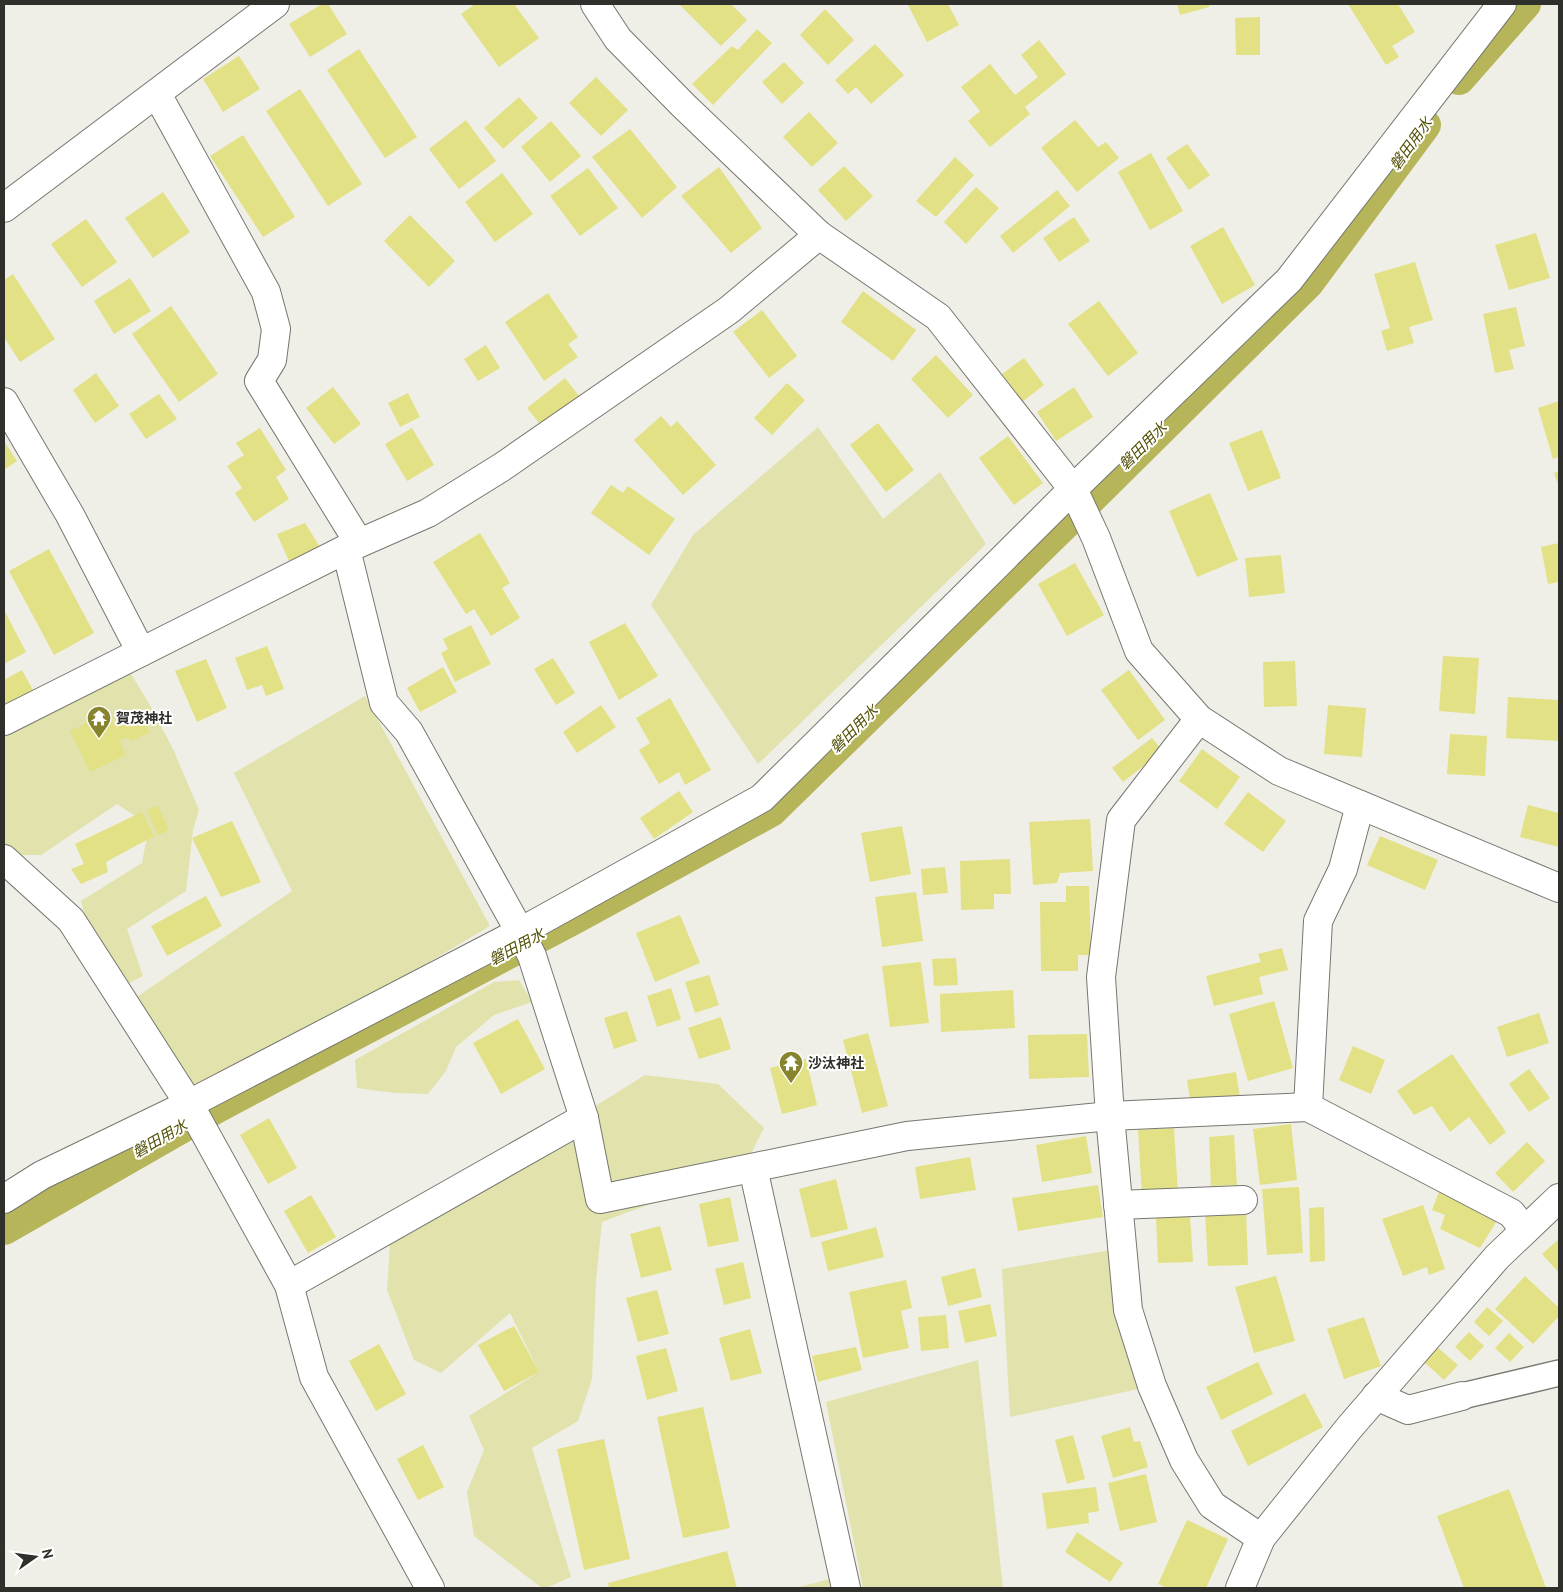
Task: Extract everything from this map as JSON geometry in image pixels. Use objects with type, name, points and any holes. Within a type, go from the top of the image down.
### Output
[{"type":"street","points":[[4,208],[275,4]]},
{"type":"street","points":[[595,4],[618,39],[684,106],[820,235],[938,317],[1073,489],[1096,538],[1139,652],[1200,719],[1279,770],[1559,888]]},
{"type":"street","points":[[4,1199],[42,1175],[525,942],[762,798],[1073,489],[1289,280],[1502,4]]},
{"type":"street","points":[[157,94],[266,292],[276,329],[272,360],[259,381],[353,546],[384,703],[409,732],[525,942],[584,1118],[600,1200],[907,1136],[1110,1116],[1308,1107],[1511,1213],[1525,1230]]},
{"type":"street","points":[[4,721],[353,546],[428,513],[502,467],[729,310],[820,235]]},
{"type":"street","points":[[4,402],[70,515],[141,652]]},
{"type":"street","points":[[1200,719],[1121,820],[1101,977],[1110,1116],[1128,1310],[1156,1395],[1184,1460],[1212,1505],[1260,1538]]},
{"type":"street","points":[[1308,1107],[1318,921],[1342,869],[1360,805]]},
{"type":"street","points":[[4,859],[71,920],[189,1104],[289,1285],[314,1377],[430,1588]]},
{"type":"street","points":[[289,1285],[584,1118]]},
{"type":"street","points":[[753,1168],[846,1588]]},
{"type":"street","points":[[1240,1588],[1260,1538],[1349,1428],[1497,1256],[1559,1198]]},
{"type":"street","points":[[1118,1205],[1243,1200]]},
{"type":"street","points":[[1376,1396],[1408,1410],[1559,1373]]},
{"type":"green space","points":[[818,427],[883,519],[940,472],[986,544],[758,764],[651,605],[693,535]]},
{"type":"green space","points":[[123,661],[150,705],[173,749],[199,810],[193,830],[186,891],[127,929],[143,976],[116,990],[98,963],[81,901],[142,863],[149,825],[117,804],[41,855],[4,855],[4,724]]},
{"type":"green space","points":[[365,696],[490,926],[189,1104],[125,1005],[292,891],[234,773]]},
{"type":"green space","points":[[519,980],[532,1002],[494,1015],[456,1047],[446,1071],[428,1094],[394,1093],[357,1088],[355,1060],[494,982]]},
{"type":"green space","points":[[645,1075],[718,1084],[764,1128],[743,1169],[602,1222],[596,1281],[592,1379],[578,1421],[532,1448],[571,1577],[542,1588],[474,1536],[467,1492],[484,1450],[469,1416],[539,1372],[510,1313],[441,1373],[414,1360],[387,1290],[391,1227],[501,1165]]},
{"type":"green space","points":[[1122,1248],[1152,1386],[1010,1417],[1002,1269]]},
{"type":"green space","points":[[978,1360],[1003,1588],[863,1588],[826,1402]]},
{"type":"green space","points":[[830,1579],[831,1588],[795,1588]]},
{"type":"building","points":[[322,4],[328,4],[347,34],[310,57],[289,24]]},
{"type":"building","points":[[475,4],[514,4],[539,38],[499,67],[461,14]]},
{"type":"building","points":[[679,4],[731,4],[747,20],[721,46]]},
{"type":"building","points":[[948,4],[959,25],[927,42],[908,5]]},
{"type":"building","points":[[1177,4],[1209,4],[1209,7],[1180,15]]},
{"type":"building","points":[[1348,4],[1398,4],[1415,32],[1392,46],[1399,57],[1386,65]]},
{"type":"building","points":[[825,9],[854,40],[828,65],[800,35]]},
{"type":"building","points":[[1260,17],[1260,55],[1236,55],[1235,18]]},
{"type":"building","points":[[757,29],[772,43],[713,105],[692,84],[732,46],[738,50]]},
{"type":"building","points":[[1039,40],[1066,74],[1025,107],[1030,114],[990,147],[968,121],[980,111],[961,87],[990,64],[1015,95],[1038,77],[1021,55]]},
{"type":"building","points":[[875,44],[904,75],[871,104],[856,87],[848,94],[835,80]]},
{"type":"building","points":[[359,49],[417,137],[385,158],[327,70]]},
{"type":"building","points":[[239,56],[260,89],[223,112],[203,79]]},
{"type":"building","points":[[784,62],[804,83],[782,104],[762,82]]},
{"type":"building","points":[[596,77],[628,110],[601,136],[569,103]]},
{"type":"building","points":[[300,89],[362,184],[328,206],[266,111]]},
{"type":"building","points":[[519,97],[538,118],[503,149],[484,128]]},
{"type":"building","points":[[809,112],[838,143],[812,167],[783,137]]},
{"type":"building","points":[[466,120],[496,161],[459,189],[429,149]]},
{"type":"building","points":[[1075,120],[1098,147],[1106,142],[1119,158],[1077,192],[1041,148]]},
{"type":"building","points":[[551,121],[581,156],[550,182],[521,147]]},
{"type":"building","points":[[630,129],[677,187],[642,218],[592,157]]},
{"type":"building","points":[[243,135],[295,217],[263,237],[210,156]]},
{"type":"building","points":[[1187,144],[1210,175],[1189,190],[1166,158]]},
{"type":"building","points":[[1151,153],[1183,211],[1150,230],[1118,172]]},
{"type":"building","points":[[955,157],[974,175],[936,217],[916,201]]},
{"type":"building","points":[[844,166],[873,196],[846,221],[818,190]]},
{"type":"building","points":[[719,167],[762,228],[731,253],[681,196]]},
{"type":"building","points":[[588,168],[618,208],[580,236],[550,196]]},
{"type":"building","points":[[502,173],[533,214],[495,242],[465,202]]},
{"type":"building","points":[[976,187],[999,208],[966,244],[944,222]]},
{"type":"building","points":[[1057,190],[1070,206],[1013,253],[1000,236]]},
{"type":"building","points":[[163,192],[190,232],[153,258],[125,218]]},
{"type":"building","points":[[410,215],[455,261],[429,287],[384,241]]},
{"type":"building","points":[[1074,217],[1090,241],[1059,262],[1043,238]]},
{"type":"building","points":[[86,219],[117,262],[82,287],[51,244]]},
{"type":"building","points":[[1223,227],[1255,285],[1222,304],[1190,246]]},
{"type":"building","points":[[1536,233],[1550,278],[1509,290],[1495,245]]},
{"type":"building","points":[[1415,262],[1433,320],[1409,327],[1414,343],[1387,351],[1381,331],[1390,328],[1374,274]]},
{"type":"building","points":[[13,274],[55,339],[20,362],[4,337],[4,280]]},
{"type":"building","points":[[130,278],[151,311],[114,334],[94,301]]},
{"type":"building","points":[[863,291],[916,330],[893,361],[841,322]]},
{"type":"building","points":[[548,293],[578,337],[568,344],[578,357],[544,381],[505,322]]},
{"type":"building","points":[[1099,301],[1138,353],[1108,376],[1068,324]]},
{"type":"building","points":[[171,306],[218,374],[179,402],[132,334]]},
{"type":"building","points":[[1516,307],[1525,346],[1509,350],[1514,369],[1495,373],[1483,314]]},
{"type":"building","points":[[762,310],[797,356],[769,378],[733,332]]},
{"type":"building","points":[[486,345],[500,368],[478,381],[464,359]]},
{"type":"building","points":[[936,355],[973,395],[948,418],[911,379]]},
{"type":"building","points":[[1024,358],[1044,385],[1022,402],[1002,374]]},
{"type":"building","points":[[96,373],[119,406],[95,423],[73,390]]},
{"type":"building","points":[[565,378],[580,397],[543,428],[527,408]]},
{"type":"building","points":[[787,383],[805,400],[772,435],[754,418]]},
{"type":"building","points":[[333,387],[361,424],[334,444],[306,408]]},
{"type":"building","points":[[1074,387],[1093,417],[1056,441],[1037,412]]},
{"type":"building","points":[[408,393],[420,417],[400,427],[388,403]]},
{"type":"building","points":[[159,394],[177,419],[146,439],[129,414]]},
{"type":"building","points":[[1559,401],[1559,457],[1553,459],[1538,408]]},
{"type":"building","points":[[661,416],[671,427],[677,421],[716,465],[683,495],[634,440]]},
{"type":"building","points":[[878,423],[914,470],[886,492],[850,445]]},
{"type":"building","points":[[260,428],[286,470],[276,477],[289,499],[254,522],[235,493],[242,488],[227,466],[244,455],[236,443]]},
{"type":"building","points":[[412,428],[434,465],[407,481],[385,444]]},
{"type":"building","points":[[1262,430],[1281,478],[1248,491],[1229,443]]},
{"type":"building","points":[[1008,436],[1043,483],[1014,505],[979,458]]},
{"type":"building","points":[[4,441],[17,461],[4,470]]},
{"type":"building","points":[[1559,471],[1559,487],[1554,473]]},
{"type":"building","points":[[611,485],[623,493],[628,486],[675,519],[649,555],[591,513]]},
{"type":"building","points":[[1210,493],[1238,560],[1197,577],[1169,511]]},
{"type":"building","points":[[305,523],[320,547],[289,561],[277,534]]},
{"type":"building","points":[[480,533],[510,583],[502,588],[520,618],[491,636],[474,609],[466,614],[433,562]]},
{"type":"building","points":[[1559,543],[1559,582],[1548,584],[1541,547]]},
{"type":"building","points":[[49,549],[94,633],[54,655],[9,571]]},
{"type":"building","points":[[1281,555],[1285,593],[1249,597],[1245,558]]},
{"type":"building","points":[[1075,563],[1104,615],[1067,636],[1038,584]]},
{"type":"building","points":[[4,610],[26,652],[4,664]]},
{"type":"building","points":[[625,623],[658,676],[619,700],[589,642]]},
{"type":"building","points":[[471,625],[491,664],[455,682],[441,653],[448,649],[443,639]]},
{"type":"building","points":[[267,646],[284,689],[266,696],[262,685],[247,690],[235,658]]},
{"type":"building","points":[[1443,656],[1479,658],[1475,714],[1439,711]]},
{"type":"building","points":[[553,658],[575,693],[556,705],[534,669]]},
{"type":"building","points":[[206,659],[227,708],[197,722],[175,671]]},
{"type":"building","points":[[1295,661],[1297,706],[1264,707],[1263,662]]},
{"type":"building","points":[[443,667],[457,692],[420,712],[407,688]]},
{"type":"building","points":[[22,670],[34,692],[7,707],[4,701],[4,680]]},
{"type":"building","points":[[1129,670],[1165,720],[1138,740],[1101,690]]},
{"type":"building","points":[[1508,697],[1559,700],[1559,741],[1506,738]]},
{"type":"building","points":[[670,698],[711,770],[685,785],[679,772],[659,784],[639,750],[650,743],[636,718]]},
{"type":"building","points":[[601,705],[616,727],[577,753],[563,732]]},
{"type":"building","points":[[1328,705],[1366,708],[1362,757],[1324,754]]},
{"type":"building","name":"賀茂神社","points":[[138,708],[150,732],[131,741],[127,737],[119,741],[126,755],[90,772],[70,731],[109,712],[114,724],[116,723],[115,719]]},
{"type":"building","points":[[1450,734],[1487,736],[1485,776],[1447,774]]},
{"type":"building","points":[[1152,738],[1163,751],[1123,782],[1112,768]]},
{"type":"building","points":[[1202,749],[1240,777],[1217,809],[1179,781]]},
{"type":"building","points":[[679,791],[693,812],[654,839],[640,818]]},
{"type":"building","points":[[1248,792],[1286,821],[1263,852],[1224,824]]},
{"type":"building","points":[[1528,805],[1559,813],[1559,847],[1520,837]]},
{"type":"building","points":[[158,806],[169,830],[158,835],[147,810]]},
{"type":"building","points":[[142,812],[154,836],[106,862],[108,872],[81,884],[71,869],[84,864],[75,844]]},
{"type":"building","points":[[1090,819],[1093,871],[1060,873],[1057,883],[1033,885],[1029,822]]},
{"type":"building","points":[[232,821],[261,882],[221,897],[192,838]]},
{"type":"building","points":[[902,826],[911,874],[870,882],[861,833]]},
{"type":"building","points":[[1380,836],[1438,860],[1425,890],[1367,865]]},
{"type":"building","points":[[1010,859],[1011,894],[994,894],[994,909],[961,910],[960,861]]},
{"type":"building","points":[[945,867],[948,893],[923,895],[921,869]]},
{"type":"building","points":[[1066,886],[1089,886],[1091,955],[1078,955],[1078,971],[1041,971],[1040,902],[1066,902]]},
{"type":"building","points":[[916,892],[923,941],[882,947],[875,897]]},
{"type":"building","points":[[206,896],[222,926],[167,956],[151,926]]},
{"type":"building","points":[[680,915],[700,963],[655,982],[636,933]]},
{"type":"building","points":[[1282,948],[1288,970],[1259,977],[1263,994],[1214,1006],[1206,976],[1261,962],[1258,954]]},
{"type":"building","points":[[956,958],[958,985],[934,986],[932,959]]},
{"type":"building","points":[[921,962],[929,1023],[890,1027],[882,966]]},
{"type":"building","points":[[709,975],[719,1005],[695,1013],[685,982]]},
{"type":"building","points":[[671,988],[681,1019],[657,1027],[647,996]]},
{"type":"building","points":[[1013,990],[1015,1028],[941,1032],[940,994]]},
{"type":"building","points":[[1274,1001],[1293,1068],[1248,1081],[1229,1014]]},
{"type":"building","points":[[627,1011],[637,1041],[614,1049],[604,1018]]},
{"type":"building","points":[[1539,1013],[1549,1043],[1507,1057],[1497,1027]]},
{"type":"building","points":[[721,1017],[731,1049],[699,1059],[688,1028]]},
{"type":"building","points":[[518,1019],[545,1069],[501,1094],[473,1043]]},
{"type":"building","points":[[868,1033],[888,1106],[862,1113],[843,1040]]},
{"type":"building","points":[[1087,1034],[1089,1077],[1029,1079],[1028,1035]]},
{"type":"building","points":[[1353,1046],[1385,1060],[1371,1094],[1339,1080]]},
{"type":"building","points":[[1452,1054],[1506,1132],[1490,1145],[1469,1117],[1450,1132],[1432,1106],[1414,1115],[1397,1091]]},
{"type":"building","points":[[806,1059],[817,1105],[782,1114],[770,1068]]},
{"type":"building","points":[[1529,1069],[1550,1098],[1529,1112],[1509,1084]]},
{"type":"building","points":[[1236,1072],[1240,1098],[1191,1105],[1187,1080]]},
{"type":"building","points":[[269,1118],[297,1168],[268,1184],[240,1135]]},
{"type":"building","points":[[1291,1124],[1297,1180],[1260,1185],[1253,1129]]},
{"type":"building","points":[[1174,1128],[1178,1194],[1142,1196],[1138,1130]]},
{"type":"building","points":[[1234,1135],[1237,1185],[1211,1186],[1209,1137]]},
{"type":"building","points":[[1086,1136],[1092,1173],[1042,1182],[1036,1145]]},
{"type":"building","points":[[1527,1142],[1545,1161],[1513,1192],[1495,1173]]},
{"type":"building","points":[[970,1157],[976,1190],[920,1199],[915,1167]]},
{"type":"building","points":[[836,1179],[848,1229],[811,1238],[799,1189]]},
{"type":"building","points":[[1098,1185],[1103,1217],[1018,1231],[1012,1198]]},
{"type":"building","points":[[1299,1187],[1303,1253],[1267,1255],[1262,1189]]},
{"type":"building","points":[[1439,1192],[1498,1219],[1480,1248],[1440,1229],[1445,1215],[1432,1210]]},
{"type":"building","points":[[311,1195],[336,1237],[308,1253],[284,1211]]},
{"type":"building","points":[[730,1197],[739,1241],[708,1247],[699,1204]]},
{"type":"building","points":[[1423,1205],[1445,1269],[1429,1275],[1427,1267],[1403,1276],[1382,1219]]},
{"type":"building","points":[[1324,1207],[1325,1261],[1310,1262],[1309,1208]]},
{"type":"building","points":[[1246,1210],[1248,1265],[1208,1266],[1205,1212]]},
{"type":"building","points":[[1190,1216],[1193,1262],[1158,1263],[1156,1217]]},
{"type":"building","points":[[660,1226],[672,1270],[641,1278],[630,1234]]},
{"type":"building","points":[[876,1227],[884,1257],[828,1271],[821,1242]]},
{"type":"building","points":[[1559,1239],[1559,1273],[1542,1254]]},
{"type":"building","points":[[743,1262],[751,1298],[724,1305],[715,1269]]},
{"type":"building","points":[[975,1268],[982,1297],[948,1306],[941,1277]]},
{"type":"building","points":[[1276,1276],[1295,1341],[1254,1353],[1235,1287]]},
{"type":"building","points":[[1525,1276],[1559,1308],[1559,1316],[1533,1344],[1495,1309]]},
{"type":"building","points":[[906,1280],[912,1308],[901,1311],[909,1348],[863,1358],[849,1292]]},
{"type":"building","points":[[657,1290],[669,1334],[638,1342],[626,1298]]},
{"type":"building","points":[[990,1304],[997,1336],[965,1343],[958,1311]]},
{"type":"building","points":[[1487,1307],[1503,1321],[1489,1336],[1474,1322]]},
{"type":"building","points":[[946,1315],[949,1348],[921,1351],[918,1317]]},
{"type":"building","points":[[1364,1317],[1381,1366],[1344,1379],[1327,1329]]},
{"type":"building","points":[[514,1326],[539,1372],[504,1391],[478,1345]]},
{"type":"building","points":[[750,1329],[762,1373],[731,1381],[719,1338]]},
{"type":"building","points":[[1469,1332],[1484,1346],[1470,1361],[1455,1347]]},
{"type":"building","points":[[1509,1333],[1524,1347],[1510,1362],[1495,1348]]},
{"type":"building","points":[[379,1344],[406,1394],[376,1411],[349,1361]]},
{"type":"building","points":[[856,1347],[862,1370],[818,1382],[812,1356]]},
{"type":"building","points":[[1437,1347],[1458,1365],[1444,1380],[1423,1361]]},
{"type":"building","points":[[666,1348],[678,1391],[647,1400],[636,1356]]},
{"type":"building","points":[[1258,1362],[1273,1394],[1221,1420],[1206,1387]]},
{"type":"building","points":[[1305,1393],[1323,1427],[1248,1466],[1231,1431]]},
{"type":"building","points":[[703,1407],[730,1528],[683,1538],[657,1417]]},
{"type":"building","points":[[1130,1427],[1134,1442],[1140,1441],[1148,1467],[1113,1478],[1101,1436]]},
{"type":"building","points":[[1073,1435],[1085,1479],[1067,1484],[1055,1440]]},
{"type":"building","points":[[604,1439],[630,1559],[584,1570],[557,1449]]},
{"type":"building","points":[[423,1445],[444,1487],[418,1500],[397,1459]]},
{"type":"building","points":[[1146,1474],[1157,1522],[1120,1531],[1108,1483]]},
{"type":"building","points":[[1096,1487],[1099,1511],[1088,1513],[1089,1523],[1047,1529],[1042,1493]]},
{"type":"building","points":[[1509,1489],[1546,1588],[1464,1588],[1437,1516]]},
{"type":"building","points":[[1187,1520],[1228,1539],[1206,1588],[1167,1588],[1158,1584]]},
{"type":"building","points":[[1077,1532],[1123,1563],[1110,1582],[1065,1552]]},
{"type":"building","points":[[727,1551],[737,1588],[609,1588],[608,1583]]},
{"type":"waterway","name":"磐田用水","points":[[1459,79],[1525,4]]},
{"type":"waterway","name":"磐田用水","points":[[4,1229],[217,1107],[571,920],[771,811],[1308,283],[1425,125]]},
{"type":"place","name":"賀茂神社","points":[[99,739]]},
{"type":"place","name":"沙汰神社","points":[[791,1084]]}]
